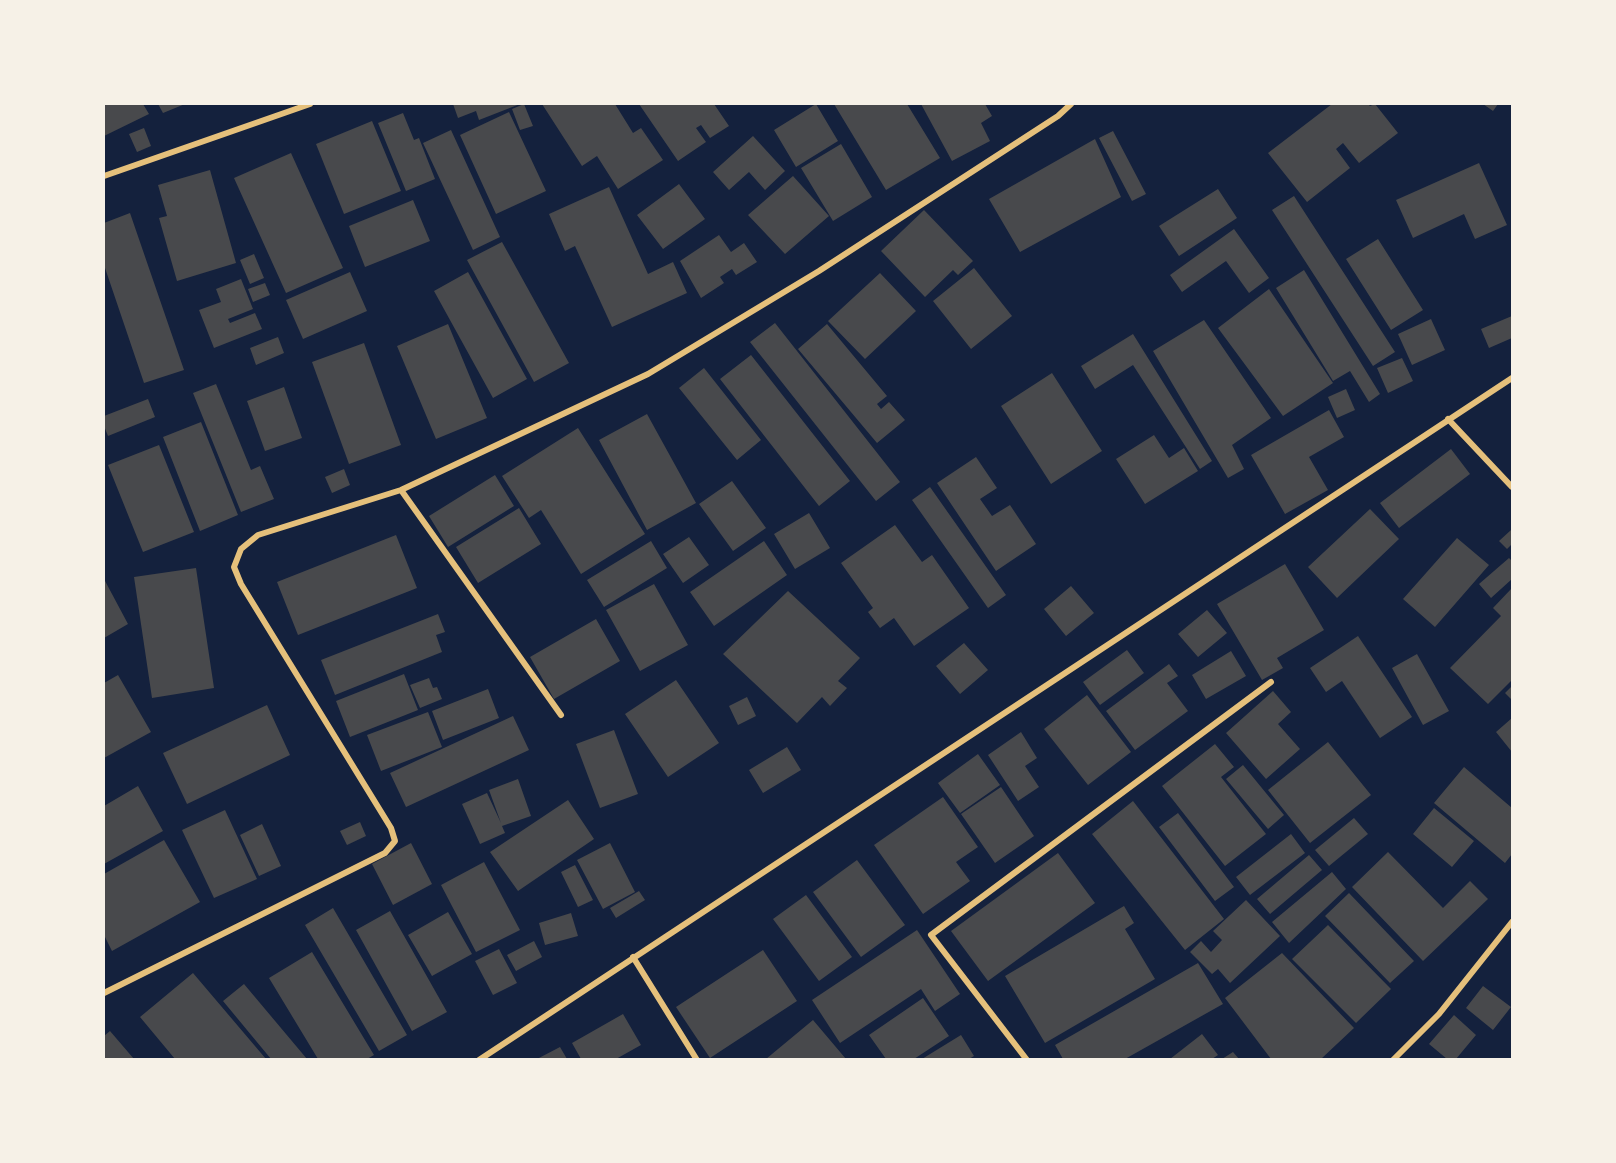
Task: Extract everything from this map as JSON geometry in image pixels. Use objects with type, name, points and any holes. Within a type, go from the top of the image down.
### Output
[{"type":"street","points":[[104,176],[310,104]]},
{"type":"street","points":[[104,993],[385,853],[394,841],[391,828],[241,585],[234,567],[241,549],[258,535],[401,490],[648,374],[819,271],[1058,116],[1071,104]]},
{"type":"street","points":[[479,1059],[1512,378]]},
{"type":"street","points":[[1448,419],[1512,487]]},
{"type":"street","points":[[401,490],[561,715]]},
{"type":"street","points":[[1027,1059],[931,935],[1271,682]]},
{"type":"street","points":[[1393,1059],[1439,1014],[1512,922]]},
{"type":"street","points":[[633,957],[697,1059]]},
{"type":"building","points":[[104,104],[143,104],[149,114],[104,136]]},
{"type":"building","points":[[158,104],[185,104],[163,113]]},
{"type":"building","points":[[453,104],[520,104],[479,120],[476,111],[458,118]]},
{"type":"building","points":[[524,104],[533,126],[520,130],[512,109]]},
{"type":"building","points":[[542,104],[615,104],[633,133],[641,128],[663,160],[618,189],[597,156],[582,166]]},
{"type":"building","points":[[639,104],[714,104],[729,126],[710,138],[701,125],[696,128],[706,142],[678,161]]},
{"type":"building","points":[[816,104],[838,141],[796,167],[774,130]]},
{"type":"building","points":[[834,104],[907,104],[940,158],[886,190]]},
{"type":"building","points":[[921,104],[985,104],[992,116],[981,123],[990,141],[952,161]]},
{"type":"building","points":[[1332,104],[1368,104],[1370,106],[1375,104],[1398,133],[1359,163],[1343,143],[1336,149],[1350,168],[1307,202],[1268,153]]},
{"type":"building","points":[[1483,104],[1498,104],[1493,111]]},
{"type":"building","points":[[509,112],[546,191],[496,214],[460,135]]},
{"type":"building","points":[[403,113],[414,140],[419,138],[435,179],[406,191],[378,123]]},
{"type":"building","points":[[372,121],[401,191],[344,214],[316,144]]},
{"type":"building","points":[[144,128],[151,146],[137,152],[129,134]]},
{"type":"building","points":[[451,130],[500,237],[473,250],[423,143]]},
{"type":"building","points":[[1113,131],[1146,194],[1132,201],[1099,138]]},
{"type":"building","points":[[753,136],[785,171],[765,190],[749,172],[729,190],[713,172]]},
{"type":"building","points":[[1095,139],[1121,197],[1020,252],[989,199]]},
{"type":"building","points":[[841,144],[872,197],[833,221],[801,168]]},
{"type":"building","points":[[291,153],[343,268],[286,293],[234,178]]},
{"type":"building","points":[[1479,163],[1507,225],[1475,239],[1464,214],[1413,238],[1396,200]]},
{"type":"building","points":[[210,170],[236,263],[177,281],[159,218],[167,216],[158,185]]},
{"type":"building","points":[[793,176],[829,216],[785,254],[748,215]]},
{"type":"building","points":[[679,184],[705,219],[663,249],[637,215]]},
{"type":"building","points":[[609,187],[648,274],[673,262],[687,293],[612,327],[575,246],[565,251],[549,214]]},
{"type":"building","points":[[1218,189],[1237,218],[1179,256],[1159,226]]},
{"type":"building","points":[[1294,196],[1395,352],[1373,366],[1272,210]]},
{"type":"building","points":[[413,200],[430,241],[365,267],[349,226]]},
{"type":"building","points":[[924,210],[973,261],[958,275],[953,270],[925,297],[881,251]]},
{"type":"building","points":[[130,213],[184,370],[144,383],[104,265],[104,223]]},
{"type":"building","points":[[1234,229],[1269,278],[1249,293],[1226,261],[1182,292],[1170,275]]},
{"type":"building","points":[[719,235],[731,252],[744,243],[757,262],[736,275],[732,269],[720,277],[724,283],[701,298],[680,261]]},
{"type":"building","points":[[1378,239],[1423,310],[1391,330],[1346,259]]},
{"type":"building","points":[[502,242],[569,363],[534,382],[467,260]]},
{"type":"building","points":[[254,254],[264,278],[250,284],[240,260]]},
{"type":"building","points":[[974,268],[1012,316],[971,349],[933,301]]},
{"type":"building","points":[[1304,270],[1380,394],[1369,402],[1350,371],[1333,381],[1276,288]]},
{"type":"building","points":[[350,272],[367,311],[303,339],[286,300]]},
{"type":"building","points":[[468,272],[527,379],[493,398],[434,291]]},
{"type":"building","points":[[880,273],[916,311],[865,359],[828,321]]},
{"type":"building","points":[[241,279],[253,309],[228,319],[230,323],[255,313],[262,329],[214,348],[199,310],[221,302],[216,289]]},
{"type":"building","points":[[265,283],[270,295],[253,302],[248,289]]},
{"type":"building","points":[[1269,289],[1333,383],[1283,416],[1218,328]]},
{"type":"building","points":[[1512,316],[1512,338],[1489,348],[1481,329]]},
{"type":"building","points":[[1431,319],[1445,350],[1412,365],[1398,334]]},
{"type":"building","points":[[1204,320],[1271,418],[1232,445],[1244,469],[1228,478],[1153,351]]},
{"type":"building","points":[[775,323],[900,482],[876,501],[750,342]]},
{"type":"building","points":[[448,324],[487,418],[436,439],[397,346]]},
{"type":"building","points":[[827,324],[887,396],[877,404],[881,409],[889,402],[905,420],[877,443],[798,349]]},
{"type":"building","points":[[1133,334],[1212,461],[1200,469],[1133,365],[1095,389],[1081,366]]},
{"type":"building","points":[[278,337],[284,353],[256,365],[250,348]]},
{"type":"building","points":[[364,343],[401,445],[349,464],[312,362]]},
{"type":"building","points":[[751,355],[850,481],[819,506],[720,379]]},
{"type":"building","points":[[1402,358],[1413,381],[1388,393],[1377,368]]},
{"type":"building","points":[[704,368],[761,440],[737,460],[679,388]]},
{"type":"building","points":[[1052,373],[1102,451],[1051,484],[1001,406]]},
{"type":"building","points":[[216,384],[251,470],[260,466],[274,499],[241,512],[193,393]]},
{"type":"building","points":[[284,387],[302,438],[265,451],[247,401]]},
{"type":"building","points":[[1346,389],[1355,410],[1337,418],[1328,397]]},
{"type":"building","points":[[148,399],[155,417],[108,436],[104,426],[104,416]]},
{"type":"building","points":[[1329,410],[1344,437],[1309,457],[1328,490],[1285,514],[1251,455]]},
{"type":"building","points":[[647,414],[696,503],[647,530],[599,440]]},
{"type":"building","points":[[201,422],[238,515],[200,531],[163,437]]},
{"type":"building","points":[[578,428],[645,534],[581,574],[541,510],[529,518],[502,476]]},
{"type":"building","points":[[1154,435],[1169,458],[1184,448],[1198,471],[1145,504],[1116,459]]},
{"type":"building","points":[[159,445],[194,532],[143,552],[108,465]]},
{"type":"building","points":[[1451,449],[1470,474],[1399,528],[1380,503]]},
{"type":"building","points":[[976,457],[997,488],[980,499],[992,516],[1010,505],[1036,544],[996,571],[937,483]]},
{"type":"building","points":[[344,469],[350,485],[332,493],[325,477]]},
{"type":"building","points":[[495,475],[514,506],[448,547],[429,516]]},
{"type":"building","points":[[732,481],[766,528],[733,551],[699,504]]},
{"type":"building","points":[[930,487],[1006,595],[988,608],[912,500]]},
{"type":"building","points":[[519,508],[541,544],[478,583],[456,547]]},
{"type":"building","points":[[1370,509],[1399,539],[1337,598],[1308,567]]},
{"type":"building","points":[[809,513],[830,548],[795,569],[774,534]]},
{"type":"building","points":[[895,525],[922,562],[932,555],[969,608],[914,646],[894,618],[880,628],[868,612],[873,608],[841,563]]},
{"type":"building","points":[[1511,530],[1512,544],[1507,549],[1499,541]]},
{"type":"building","points":[[396,535],[417,588],[298,635],[277,582]]},
{"type":"building","points":[[689,537],[709,565],[683,583],[663,554]]},
{"type":"building","points":[[1457,538],[1489,565],[1435,627],[1403,599]]},
{"type":"building","points":[[651,541],[667,568],[604,607],[587,580]]},
{"type":"building","points":[[764,541],[787,575],[714,626],[690,592]]},
{"type":"building","points":[[1509,558],[1512,561],[1512,579],[1491,598],[1479,584]]},
{"type":"building","points":[[1285,564],[1324,630],[1277,658],[1283,668],[1262,680],[1217,604]]},
{"type":"building","points":[[196,568],[214,688],[152,698],[134,577]]},
{"type":"building","points":[[104,579],[128,624],[104,638]]},
{"type":"building","points":[[654,584],[688,645],[640,671],[606,610]]},
{"type":"building","points":[[1071,586],[1094,613],[1066,636],[1044,609]]},
{"type":"building","points":[[1512,588],[1512,680],[1488,704],[1450,668],[1501,616],[1493,608]]},
{"type":"building","points":[[788,591],[860,658],[838,681],[847,688],[830,706],[822,697],[797,723],[723,654]]},
{"type":"building","points":[[1207,610],[1227,633],[1198,657],[1178,634]]},
{"type":"building","points":[[438,614],[445,632],[436,635],[442,652],[335,695],[321,660]]},
{"type":"building","points":[[596,619],[620,661],[554,699],[530,657]]},
{"type":"building","points":[[1358,636],[1412,717],[1380,738],[1342,681],[1326,692],[1310,668]]},
{"type":"building","points":[[964,643],[988,670],[960,694],[936,666]]},
{"type":"building","points":[[1127,650],[1144,673],[1100,705],[1083,682]]},
{"type":"building","points":[[1231,651],[1246,676],[1206,699],[1192,675]]},
{"type":"building","points":[[1417,654],[1449,711],[1423,725],[1392,668]]},
{"type":"building","points":[[1169,664],[1178,676],[1167,683],[1188,711],[1135,750],[1106,711]]},
{"type":"building","points":[[404,674],[418,710],[350,737],[336,701]]},
{"type":"building","points":[[118,675],[151,732],[104,758],[104,683]]},
{"type":"building","points":[[429,678],[433,688],[437,687],[442,699],[420,708],[410,685]]},
{"type":"building","points":[[676,680],[719,743],[668,777],[625,714]]},
{"type":"building","points":[[1512,686],[1512,700],[1505,693]]},
{"type":"building","points":[[488,689],[499,718],[443,740],[432,711]]},
{"type":"building","points":[[1273,691],[1291,712],[1278,724],[1300,749],[1266,779],[1226,733]]},
{"type":"building","points":[[1087,695],[1131,752],[1088,785],[1044,729]]},
{"type":"building","points":[[747,697],[756,716],[738,725],[729,706]]},
{"type":"building","points":[[267,705],[290,755],[187,804],[163,753]]},
{"type":"building","points":[[428,712],[442,747],[381,771],[367,735]]},
{"type":"building","points":[[513,716],[529,750],[406,807],[390,773]]},
{"type":"building","points":[[1512,718],[1512,752],[1496,732]]},
{"type":"building","points":[[614,730],[638,794],[600,808],[576,744]]},
{"type":"building","points":[[1021,732],[1037,758],[1025,766],[1039,787],[1018,801],[988,755]]},
{"type":"building","points":[[1328,742],[1371,795],[1310,843],[1268,790]]},
{"type":"building","points":[[1215,744],[1234,767],[1221,777],[1266,834],[1225,866],[1162,786]]},
{"type":"building","points":[[787,747],[801,770],[763,793],[749,770]]},
{"type":"building","points":[[978,754],[1000,785],[960,813],[938,783]]},
{"type":"building","points":[[1243,765],[1284,815],[1268,829],[1226,779]]},
{"type":"building","points":[[1464,767],[1512,808],[1512,854],[1505,863],[1434,803]]},
{"type":"building","points":[[518,779],[531,816],[502,826],[505,833],[480,844],[462,804],[487,793],[501,823],[489,790]]},
{"type":"building","points":[[138,786],[163,831],[104,864],[104,806]]},
{"type":"building","points":[[1001,787],[1034,836],[995,863],[961,814]]},
{"type":"building","points":[[943,797],[978,847],[956,862],[970,881],[923,914],[874,845]]},
{"type":"building","points":[[568,800],[594,839],[518,891],[490,852]]},
{"type":"building","points":[[1133,801],[1224,919],[1185,950],[1092,834]]},
{"type":"building","points":[[1434,808],[1474,841],[1452,867],[1413,834]]},
{"type":"building","points":[[225,810],[257,879],[214,898],[182,830]]},
{"type":"building","points":[[1178,813],[1234,887],[1215,901],[1159,827]]},
{"type":"building","points":[[1354,818],[1368,834],[1329,866],[1315,850]]},
{"type":"building","points":[[360,822],[366,836],[347,845],[340,831]]},
{"type":"building","points":[[262,824],[281,866],[259,876],[240,835]]},
{"type":"building","points":[[1291,834],[1305,853],[1250,895],[1236,877]]},
{"type":"building","points":[[164,840],[200,902],[112,951],[104,935],[104,874]]},
{"type":"building","points":[[411,843],[432,884],[393,905],[372,864]]},
{"type":"building","points":[[610,843],[635,892],[603,909],[577,860]]},
{"type":"building","points":[[1388,852],[1443,908],[1470,881],[1488,899],[1423,961],[1352,887]]},
{"type":"building","points":[[1058,853],[1095,903],[988,981],[951,931]]},
{"type":"building","points":[[1309,855],[1322,870],[1270,914],[1257,899]]},
{"type":"building","points":[[857,860],[905,925],[861,957],[813,892]]},
{"type":"building","points":[[484,862],[520,930],[476,952],[441,885]]},
{"type":"building","points":[[575,865],[593,900],[578,907],[561,872]]},
{"type":"building","points":[[1332,872],[1346,889],[1289,943],[1272,922]]},
{"type":"building","points":[[639,891],[645,900],[616,918],[610,908]]},
{"type":"building","points":[[1349,893],[1414,961],[1390,983],[1325,916]]},
{"type":"building","points":[[806,895],[852,957],[819,981],[773,919]]},
{"type":"building","points":[[1246,900],[1280,936],[1230,983],[1218,969],[1212,974],[1190,952],[1201,941],[1211,952],[1222,940],[1213,931]]},
{"type":"building","points":[[1124,906],[1134,923],[1125,929],[1155,979],[1045,1043],[1005,976]]},
{"type":"building","points":[[333,908],[407,1035],[379,1051],[305,925]]},
{"type":"building","points":[[390,911],[447,1012],[412,1031],[356,930]]},
{"type":"building","points":[[448,912],[472,954],[432,976],[408,935]]},
{"type":"building","points":[[571,913],[578,936],[545,945],[539,923]]},
{"type":"building","points":[[1328,925],[1391,989],[1356,1023],[1292,959]]},
{"type":"building","points":[[917,930],[960,994],[935,1011],[921,989],[840,1043],[812,1000]]},
{"type":"building","points":[[534,941],[542,957],[516,971],[507,955]]},
{"type":"building","points":[[499,949],[517,983],[493,995],[475,961]]},
{"type":"building","points":[[763,950],[797,1001],[710,1058],[676,1007]]},
{"type":"building","points":[[312,952],[374,1055],[367,1059],[318,1059],[269,978]]},
{"type":"building","points":[[1282,953],[1354,1028],[1321,1059],[1271,1059],[1225,998]]},
{"type":"building","points":[[1198,963],[1223,1004],[1125,1059],[1063,1059],[1055,1045]]},
{"type":"building","points":[[193,973],[266,1059],[175,1059],[140,1017]]},
{"type":"building","points":[[244,984],[307,1059],[271,1059],[223,1001]]},
{"type":"building","points":[[1483,986],[1511,1007],[1493,1030],[1466,1008]]},
{"type":"building","points":[[923,998],[949,1036],[914,1059],[886,1059],[869,1035]]},
{"type":"building","points":[[623,1014],[641,1045],[616,1059],[581,1059],[572,1043]]},
{"type":"building","points":[[1454,1015],[1476,1035],[1456,1059],[1447,1059],[1429,1044]]},
{"type":"building","points":[[813,1020],[846,1059],[766,1059]]},
{"type":"building","points":[[110,1031],[134,1059],[104,1059],[104,1036]]},
{"type":"building","points":[[1202,1034],[1218,1055],[1212,1059],[1170,1059]]},
{"type":"building","points":[[961,1035],[974,1056],[969,1059],[922,1059]]},
{"type":"building","points":[[560,1047],[567,1059],[537,1059]]},
{"type":"building","points":[[1233,1052],[1239,1059],[1222,1059]]}]
